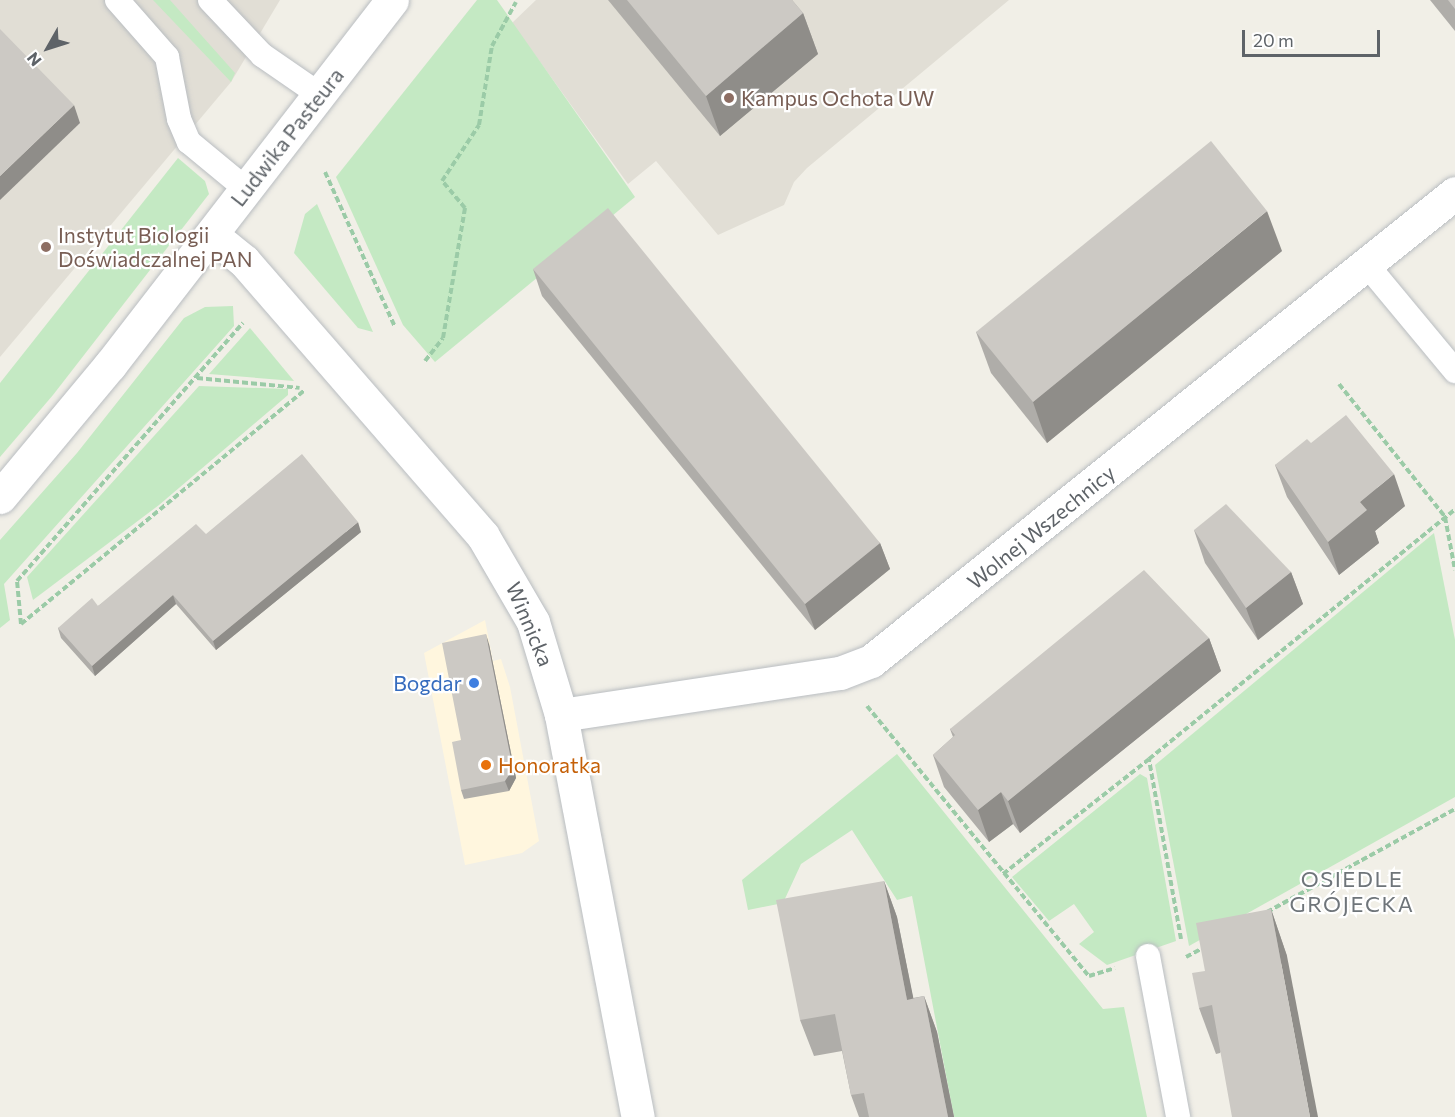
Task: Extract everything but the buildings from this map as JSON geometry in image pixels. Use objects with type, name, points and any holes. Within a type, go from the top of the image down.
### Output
[{"type":"street","name":"Ludwika Pasteura","points":[[0,497],[212,235],[393,0]]},
{"type":"street","name":"Wolnej Wszechnicy","points":[[561,715],[840,674],[871,661],[1455,193]]},
{"type":"street","name":"Winnicka","points":[[212,235],[244,261],[483,536],[533,622],[561,715],[638,1117]]},
{"type":"lane","points":[[117,0],[167,57],[179,120],[189,142],[247,190]]},
{"type":"lane","points":[[210,0],[262,55],[320,95]]},
{"type":"lane","points":[[1367,265],[1455,371]]},
{"type":"lane","points":[[1148,957],[1178,1117]]},
{"type":"path","points":[[425,361],[443,338],[465,208],[442,181],[479,125],[492,46],[516,2]]},
{"type":"path","points":[[325,172],[395,327]]},
{"type":"path","points":[[196,378],[307,388],[21,624],[17,581],[248,317]]},
{"type":"path","points":[[1339,384],[1445,517],[1455,570]]},
{"type":"path","points":[[1003,874],[1149,759],[1455,509]]},
{"type":"path","points":[[840,674],[1089,976],[1182,946]]},
{"type":"path","points":[[1149,759],[1184,958],[1205,947]]},
{"type":"path","points":[[1257,918],[1455,808]]},
{"type":"shaded area","name":"Instytut Biologii Doświadczalnej PAN","points":[[0,0],[280,0],[231,82],[0,357]]},
{"type":"shaded area","name":"Kampus Ochota UW","points":[[536,0],[1009,0],[807,168],[794,182],[784,205],[718,235],[656,161],[628,184],[512,23]]},
{"type":"shaded area","points":[[485,620],[493,661],[501,659],[510,687],[539,841],[522,853],[465,865],[424,653]]},
{"type":"green space","points":[[153,0],[170,0],[235,73],[231,82]]},
{"type":"green space","points":[[477,0],[497,0],[635,197],[435,362],[403,325],[336,177]]},
{"type":"green space","points":[[178,158],[205,181],[209,194],[53,395],[0,457],[0,383]]},
{"type":"green space","points":[[317,204],[373,332],[358,328],[294,253],[305,214]]},
{"type":"green space","points":[[233,306],[234,326],[4,584],[10,620],[0,628],[0,540],[77,453],[184,318],[205,307]]},
{"type":"green space","points":[[250,328],[294,381],[209,374]]},
{"type":"green space","points":[[199,386],[288,389],[288,395],[159,505],[33,600],[27,577]]},
{"type":"green space","points":[[1434,533],[1455,640],[1455,797],[1189,946],[1155,765]]},
{"type":"green space","points":[[897,754],[1103,1009],[1124,1007],[1147,1117],[954,1117],[912,896],[897,900],[852,830],[801,864],[783,903],[748,910],[742,880]]},
{"type":"green space","points":[[1140,774],[1147,778],[1176,941],[1107,965],[1079,944],[1094,932],[1074,904],[1049,921],[1012,877]]},
{"type":"place","name":"Kampus Ochota UW","points":[[729,98]]},
{"type":"place","name":"Instytut Biologii Doświadczalnej PAN","points":[[46,247]]},
{"type":"place","name":"Bogdar","points":[[474,683]]},
{"type":"place","name":"Honoratka","points":[[486,765]]},
{"type":"district","name":"OSIEDLE GRÓJECKA","points":[[1352,890]]}]
